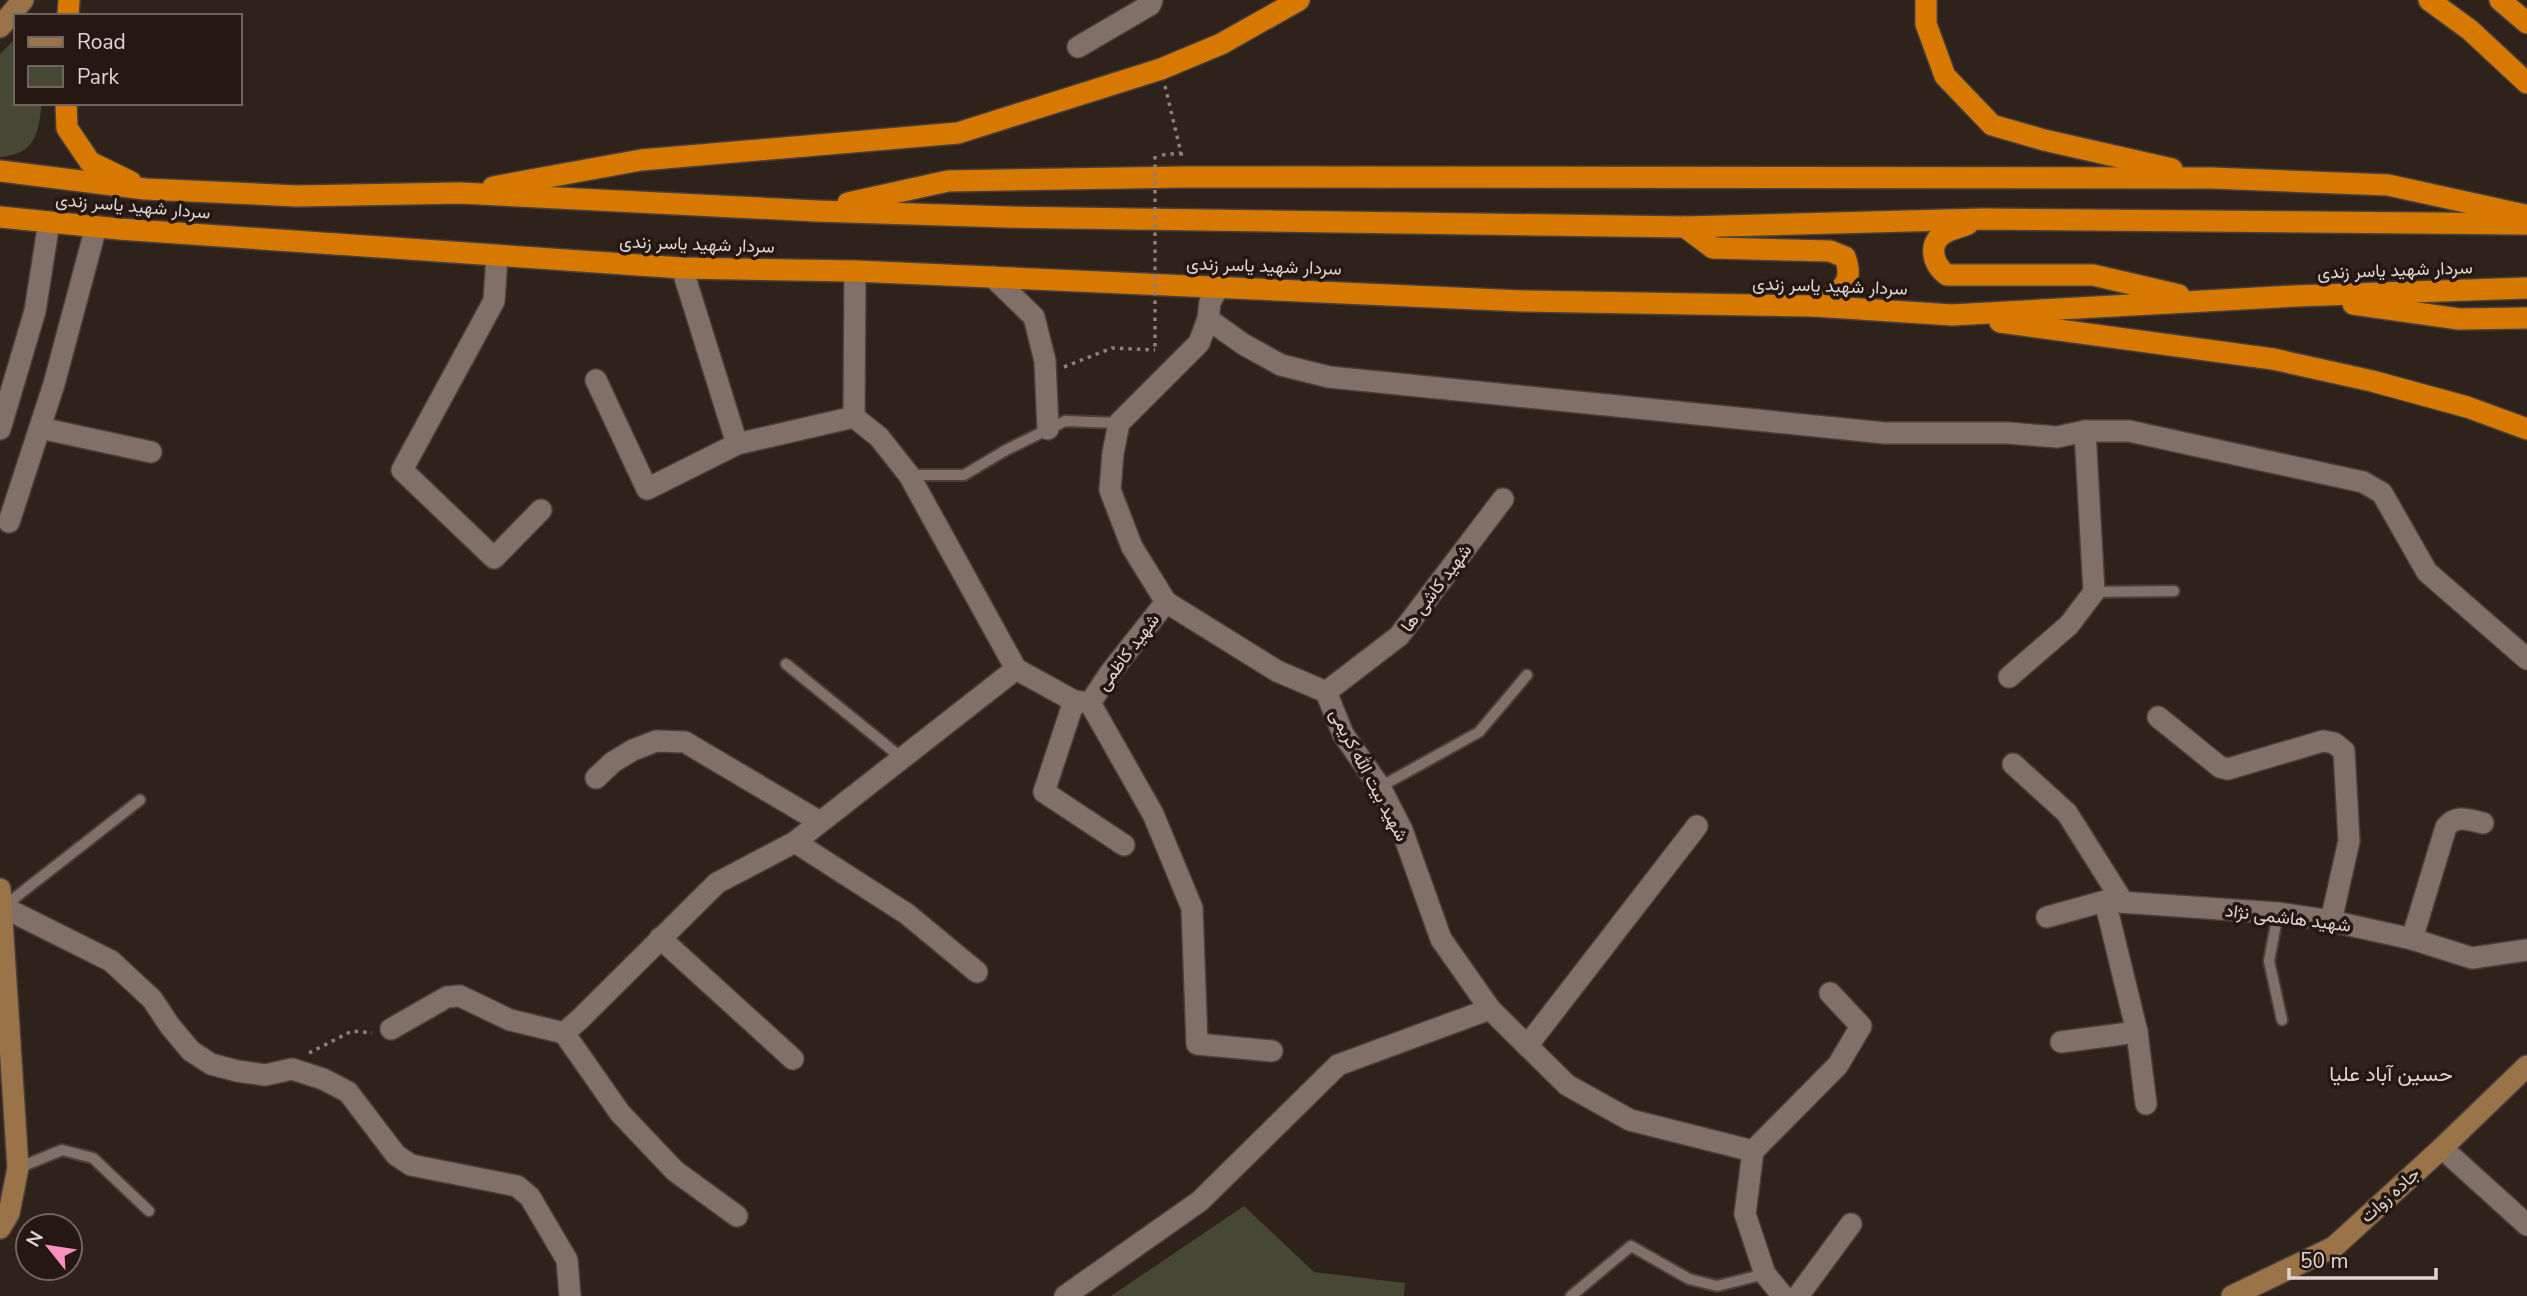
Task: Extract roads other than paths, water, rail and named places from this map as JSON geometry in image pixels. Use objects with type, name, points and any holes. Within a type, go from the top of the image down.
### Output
[{"type":"highway","points":[[460,193],[641,160],[958,132],[1161,69],[1220,44],[1299,0]]},
{"type":"highway","points":[[1926,0],[1926,24],[1945,76],[1992,125],[2044,140],[2211,178]]},
{"type":"highway","points":[[2429,0],[2470,30],[2527,83]]},
{"type":"highway","points":[[2500,0],[2527,23]]},
{"type":"highway","points":[[66,105],[67,128],[90,162],[145,189]]},
{"type":"highway","name":"سردار شهید یاسر زندی","points":[[0,171],[145,189],[297,195],[460,193],[816,211],[1007,217],[1685,227],[1983,219],[2527,223]]},
{"type":"highway","points":[[816,211],[948,181],[1185,177],[2211,178],[2388,185],[2527,215]]},
{"type":"highway","name":"سردار شهید یاسر زندی","points":[[0,217],[96,227],[682,268],[855,271],[1522,301],[1814,306],[1952,315],[2295,296],[2527,288]]},
{"type":"highway","points":[[1983,219],[1944,233],[1936,242],[1934,262],[1940,270],[1947,275],[2093,275],[2203,301]]},
{"type":"highway","points":[[1685,227],[1713,248],[1830,250],[1845,257],[1850,270],[1849,280],[1836,293],[1814,306]]},
{"type":"highway","points":[[2295,296],[2459,319],[2527,318]]},
{"type":"highway","points":[[1952,315],[2273,359],[2372,381],[2455,404],[2527,429]]},
{"type":"street","points":[[0,27],[23,0]]},
{"type":"street","points":[[1079,47],[1150,5],[1152,0]]},
{"type":"street","points":[[0,429],[35,311],[49,222]]},
{"type":"street","points":[[9,522],[54,384],[96,227]]},
{"type":"street","points":[[497,256],[494,301],[402,470],[494,558],[541,510]]},
{"type":"street","points":[[682,268],[737,444]]},
{"type":"street","points":[[854,417],[855,271]]},
{"type":"street","points":[[993,277],[1034,317],[1045,361],[1048,429]]},
{"type":"street","points":[[1119,424],[1199,342],[1208,319],[1210,302],[1218,288]]},
{"type":"street","points":[[1208,319],[1243,344],[1281,365],[1329,377],[1885,433],[2008,433],[2057,437],[2085,431],[2129,431],[2363,482],[2382,493],[2427,572],[2525,653]]},
{"type":"street","points":[[596,380],[647,489],[737,444],[854,417]]},
{"type":"street","points":[[564,1033],[717,883],[795,842],[1016,669],[909,475],[879,437],[854,417]]},
{"type":"street","name":"شهید بیت الله کریمی","points":[[1119,424],[1110,490],[1132,547],[1166,602],[1277,671],[1326,692],[1343,734],[1380,787],[1402,830],[1441,939],[1490,1009],[1567,1085],[1630,1120],[1753,1151]]},
{"type":"street","points":[[40,428],[151,452]]},
{"type":"street","points":[[2009,677],[2069,625],[2094,592],[2085,431]]},
{"type":"street","name":"شهید کاشی ها","points":[[1326,692],[1399,636],[1503,499]]},
{"type":"street","name":"شهید کاظمی","points":[[1016,669],[1082,702],[1110,673],[1166,602]]},
{"type":"street","points":[[1082,702],[1044,792],[1124,845]]},
{"type":"street","points":[[1082,702],[1153,814],[1192,908],[1197,1044],[1272,1051]]},
{"type":"street","points":[[2158,717],[2220,767],[2228,769],[2323,741],[2334,743],[2344,751],[2349,841],[2331,921]]},
{"type":"street","points":[[596,778],[613,762],[633,750],[656,741],[685,742],[820,822]]},
{"type":"street","points":[[2013,764],[2067,813],[2114,902],[2137,1032],[2146,1104]]},
{"type":"street","points":[[2412,939],[2446,827],[2459,818],[2483,823]]},
{"type":"street","points":[[1527,1046],[1697,826]]},
{"type":"street","points":[[795,842],[907,914],[977,972]]},
{"type":"street","name":"شهید هاشمی نژاد","points":[[2046,918],[2114,902],[2278,913],[2331,921],[2412,939],[2472,958],[2527,950]]},
{"type":"street","points":[[0,1228],[9,1213],[18,1168],[8,1124],[2,909],[111,961],[152,999],[191,1051],[211,1064],[237,1072],[265,1075],[292,1069],[323,1079],[348,1092],[396,1155],[411,1165],[517,1186],[530,1197],[567,1261],[570,1296]]},
{"type":"street","points":[[660,937],[793,1059]]},
{"type":"street","points":[[1783,1296],[1765,1274],[1745,1214],[1753,1151],[1838,1065],[1861,1026],[1830,992]]},
{"type":"street","points":[[391,1029],[447,997],[460,996],[510,1020],[564,1033],[620,1112],[675,1171],[737,1216]]},
{"type":"street","points":[[1065,1296],[1200,1201],[1338,1065],[1490,1009]]},
{"type":"street","points":[[2061,1042],[2137,1032]]},
{"type":"street","name":"جاده زوات","points":[[2234,1296],[2333,1247],[2527,1066]]},
{"type":"street","points":[[2442,1148],[2527,1225]]},
{"type":"street","points":[[1798,1296],[1851,1224]]},
{"type":"lane","points":[[909,475],[964,475],[1006,450],[1065,421],[1119,424]]},
{"type":"lane","points":[[2094,592],[2174,591]]},
{"type":"lane","points":[[786,664],[903,759]]},
{"type":"lane","points":[[1380,787],[1479,732],[1527,675]]},
{"type":"lane","points":[[2,909],[140,800]]},
{"type":"lane","points":[[2278,913],[2269,961],[2282,1020]]},
{"type":"lane","points":[[18,1168],[62,1150],[93,1158],[149,1211]]},
{"type":"lane","points":[[1571,1296],[1631,1246],[1689,1279],[1717,1286],[1765,1274]]},
{"type":"district","name":"حسین آباد علیا","points":[[2391,1074]]}]
